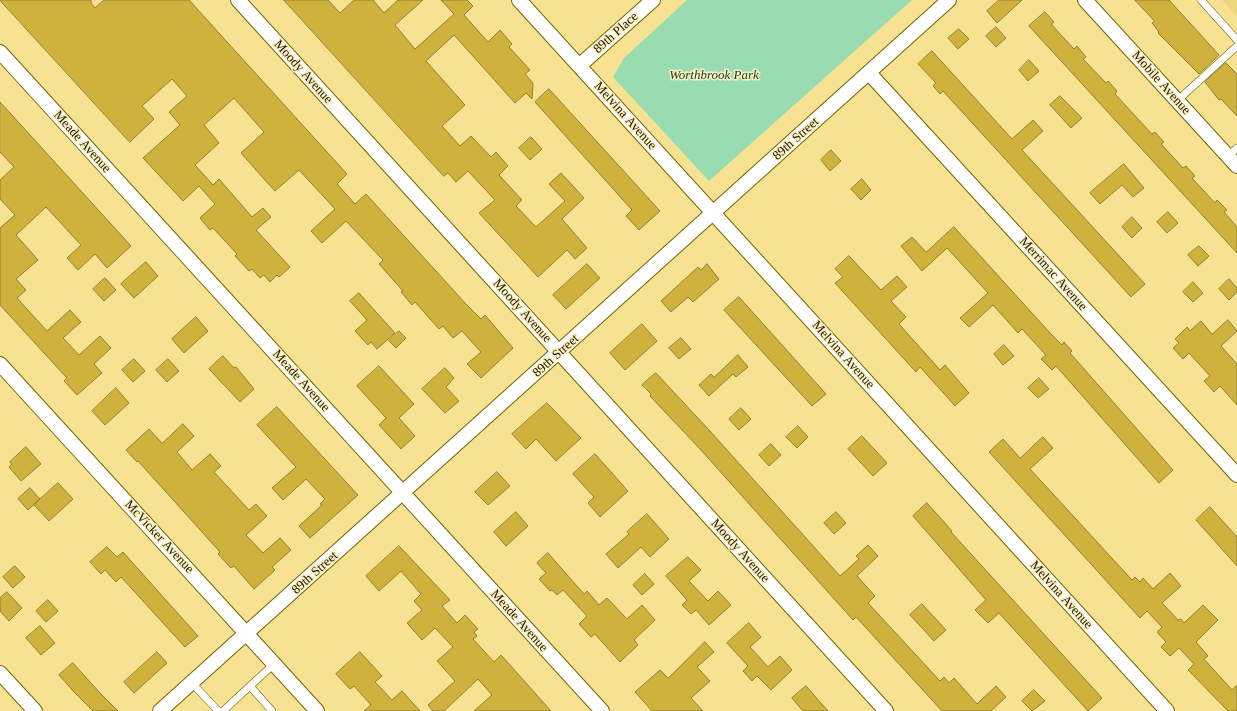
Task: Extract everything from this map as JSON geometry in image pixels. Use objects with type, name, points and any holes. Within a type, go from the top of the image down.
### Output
[{"type":"street","name":"Moody Avenue","points":[[238,0],[886,711]]},
{"type":"street","name":"Melvina Avenue","points":[[518,0],[1167,711]]},
{"type":"street","name":"89th Place","points":[[579,66],[653,0]]},
{"type":"street","name":"89th Street","points":[[160,711],[248,634],[560,353],[713,212],[949,0]]},
{"type":"street","name":"Mobile Avenue","points":[[1085,0],[1178,101],[1234,157]]},
{"type":"street","name":"Meade Avenue","points":[[0,52],[602,711]]},
{"type":"street","name":"Merrimac Avenue","points":[[869,73],[1237,475]]},
{"type":"street","name":"McVicker Avenue","points":[[0,364],[317,711]]},
{"type":"street","points":[[0,673],[35,711]]},
{"type":"lane","points":[[1201,0],[1237,40]]},
{"type":"lane","points":[[1178,101],[1237,46]]},
{"type":"lane","points":[[223,711],[274,664]]},
{"type":"lane","points":[[192,683],[218,711]]},
{"type":"lane","points":[[250,686],[272,711]]},
{"type":"shaded area","points":[[1222,0],[1237,0],[1237,16]]},
{"type":"green space","name":"Worthbrook Park","points":[[687,0],[912,0],[709,181],[613,77],[624,58]]},
{"type":"building","points":[[0,0],[91,0],[91,3],[95,8],[104,0],[189,0],[347,174],[337,184],[355,204],[366,194],[465,303],[481,319],[485,315],[513,348],[481,378],[467,364],[481,352],[462,331],[453,338],[443,326],[439,329],[415,302],[412,305],[401,292],[403,291],[379,264],[383,260],[346,221],[322,243],[311,231],[335,209],[299,170],[275,191],[264,179],[241,153],[264,132],[234,98],[204,125],[219,143],[195,165],[213,185],[219,179],[252,217],[263,208],[271,217],[256,230],[290,267],[279,277],[277,275],[270,282],[264,275],[260,278],[252,269],[249,271],[235,256],[237,254],[213,228],[210,230],[200,218],[215,204],[199,186],[183,201],[143,158],[180,125],[169,112],[187,96],[172,79],[142,106],[154,119],[130,142]]},
{"type":"building","points":[[284,0],[328,0],[340,13],[354,0],[373,0],[384,13],[398,0],[423,0],[395,25],[415,49],[454,14],[441,0],[467,0],[473,6],[464,15],[488,42],[500,30],[512,44],[509,47],[530,70],[525,74],[533,83],[532,99],[526,93],[515,103],[454,35],[426,61],[465,105],[442,126],[460,146],[471,136],[491,157],[496,152],[508,166],[499,175],[522,200],[516,206],[536,227],[565,201],[549,184],[561,173],[584,198],[562,219],[587,248],[575,259],[567,250],[538,277],[479,213],[495,200],[468,171],[456,182],[448,173],[444,176]]},
{"type":"building","points":[[999,0],[1022,0],[997,23],[987,11]]},
{"type":"building","points":[[1135,0],[1169,0],[1219,55],[1199,74],[1158,33],[1159,32],[1152,23],[1154,21]]},
{"type":"building","points":[[1045,12],[1054,22],[1051,24],[1074,49],[1077,46],[1086,57],[1083,59],[1106,83],[1108,81],[1117,91],[1115,94],[1152,134],[1155,132],[1164,142],[1161,144],[1183,168],[1186,166],[1195,176],[1192,178],[1215,203],[1217,200],[1227,210],[1224,212],[1237,227],[1237,253],[1029,26]]},
{"type":"building","points":[[996,27],[1006,38],[996,47],[986,36]]},
{"type":"building","points":[[959,29],[969,39],[958,49],[948,38]]},
{"type":"building","points":[[932,51],[1012,139],[1033,120],[1043,131],[1022,150],[1145,284],[1131,297],[943,91],[940,94],[933,86],[936,83],[918,64]]},
{"type":"building","points":[[1029,60],[1039,71],[1028,81],[1019,70]]},
{"type":"building","points":[[1226,63],[1237,74],[1237,116],[1221,99],[1219,100],[1205,82]]},
{"type":"building","points":[[549,89],[660,211],[639,230],[626,216],[632,210],[535,102]]},
{"type":"building","points":[[1060,96],[1082,118],[1071,128],[1050,105]]},
{"type":"building","points":[[0,102],[131,246],[107,268],[95,254],[78,270],[67,258],[81,245],[46,207],[16,235],[38,260],[16,279],[26,290],[17,298],[47,331],[70,310],[81,322],[63,338],[79,355],[100,336],[111,348],[94,364],[102,373],[77,395],[64,381],[67,378],[0,305],[0,228],[15,215],[0,199],[0,180],[14,167],[0,152]]},
{"type":"building","points":[[531,137],[542,149],[530,160],[519,148]]},
{"type":"building","points":[[831,150],[841,161],[830,171],[821,160]]},
{"type":"building","points":[[1124,164],[1144,188],[1133,197],[1122,185],[1100,204],[1090,193]]},
{"type":"building","points":[[862,179],[871,190],[861,200],[851,189]]},
{"type":"building","points":[[1168,212],[1178,223],[1167,233],[1157,222]]},
{"type":"building","points":[[1132,217],[1142,228],[1132,238],[1122,227]]},
{"type":"building","points":[[954,227],[1051,334],[1062,345],[1064,342],[1072,351],[1070,353],[1173,470],[1159,483],[1056,366],[1052,370],[1041,359],[1046,355],[1022,329],[1018,333],[993,305],[969,327],[960,318],[988,293],[947,248],[922,271],[901,246],[912,237],[926,252]]},
{"type":"building","points":[[1199,246],[1209,256],[1198,266],[1188,255]]},
{"type":"building","points":[[849,256],[881,290],[897,276],[907,287],[891,301],[906,317],[899,324],[940,370],[945,365],[969,393],[955,406],[920,367],[916,372],[835,283],[843,277],[835,269]]},
{"type":"building","points":[[146,262],[158,276],[134,298],[121,284]]},
{"type":"building","points":[[587,264],[600,278],[566,309],[553,295]]},
{"type":"building","points":[[707,264],[719,279],[693,302],[688,297],[671,312],[661,301],[698,267],[701,270]]},
{"type":"building","points":[[105,278],[116,290],[104,301],[93,289]]},
{"type":"building","points":[[1229,279],[1237,288],[1237,292],[1229,300],[1219,289]]},
{"type":"building","points":[[1193,282],[1203,293],[1193,302],[1183,292]]},
{"type":"building","points":[[359,293],[395,333],[377,349],[371,342],[368,345],[355,331],[367,320],[350,301]]},
{"type":"building","points":[[739,297],[826,394],[812,406],[724,310]]},
{"type":"building","points":[[196,317],[208,331],[184,353],[172,339]]},
{"type":"building","points":[[1228,320],[1237,331],[1221,346],[1237,364],[1237,405],[1220,386],[1214,392],[1204,381],[1210,376],[1189,353],[1183,359],[1173,348],[1179,343],[1175,339],[1187,327],[1190,331],[1201,321],[1212,334]]},
{"type":"building","points":[[642,324],[657,341],[625,370],[610,353]]},
{"type":"building","points":[[399,331],[406,338],[396,348],[389,341]]},
{"type":"building","points":[[681,338],[691,349],[679,359],[669,348]]},
{"type":"building","points":[[1004,345],[1014,356],[1003,365],[994,354]]},
{"type":"building","points":[[738,355],[748,367],[736,377],[733,374],[709,396],[699,385],[711,374],[714,377]]},
{"type":"building","points":[[223,356],[234,368],[236,367],[254,389],[240,402],[209,369]]},
{"type":"building","points":[[134,359],[145,371],[133,382],[122,370]]},
{"type":"building","points":[[168,359],[179,371],[167,382],[156,370]]},
{"type":"building","points":[[379,366],[414,404],[399,418],[415,436],[401,449],[379,425],[386,418],[357,386]]},
{"type":"building","points":[[445,368],[454,378],[446,387],[459,401],[445,413],[422,389]]},
{"type":"building","points":[[656,373],[840,576],[859,559],[856,556],[868,545],[878,556],[857,576],[875,596],[868,603],[940,681],[944,677],[949,683],[954,678],[977,704],[996,686],[1006,697],[991,711],[942,711],[856,617],[853,620],[700,449],[650,396],[651,394],[642,385]]},
{"type":"building","points":[[1039,378],[1049,389],[1038,398],[1028,388]]},
{"type":"building","points":[[116,388],[129,403],[105,425],[92,411]]},
{"type":"building","points":[[547,403],[581,438],[556,461],[536,439],[526,449],[512,434]]},
{"type":"building","points":[[277,407],[358,495],[310,538],[299,526],[322,505],[320,504],[325,499],[306,479],[283,500],[272,488],[296,467],[257,425]]},
{"type":"building","points":[[741,408],[751,419],[739,430],[729,419]]},
{"type":"building","points":[[183,424],[194,436],[177,452],[192,470],[210,454],[221,466],[214,472],[249,510],[256,504],[267,516],[246,535],[263,553],[280,538],[291,550],[272,567],[275,570],[254,589],[234,566],[231,568],[218,554],[220,552],[138,461],[137,462],[126,450],[149,429],[162,443]]},
{"type":"building","points":[[798,426],[808,437],[797,448],[786,437]]},
{"type":"building","points":[[862,436],[887,463],[873,476],[848,449]]},
{"type":"building","points":[[1043,437],[1053,448],[1030,469],[1132,580],[1135,577],[1140,582],[1143,578],[1153,589],[1170,573],[1181,586],[1162,603],[1178,620],[1181,619],[1184,623],[1203,605],[1218,620],[1196,642],[1208,656],[1204,659],[1232,690],[1237,685],[1237,711],[1228,711],[1188,670],[1194,664],[1179,648],[1170,656],[1161,647],[1166,642],[1157,632],[1162,627],[1147,611],[1140,618],[989,452],[1003,439],[1020,458]]},
{"type":"building","points":[[771,444],[781,455],[769,466],[759,455]]},
{"type":"building","points":[[26,447],[41,464],[21,481],[9,467],[12,464],[10,462]]},
{"type":"building","points":[[595,454],[628,491],[600,517],[588,503],[594,497],[573,474]]},
{"type":"building","points":[[497,472],[510,486],[488,505],[475,492]]},
{"type":"building","points":[[58,483],[73,499],[49,521],[34,505]]},
{"type":"building","points":[[30,488],[40,499],[28,510],[18,499]]},
{"type":"building","points":[[927,503],[952,531],[951,532],[1102,698],[1088,711],[999,613],[988,623],[975,610],[986,600],[913,516]]},
{"type":"building","points":[[1210,507],[1237,537],[1237,566],[1196,520]]},
{"type":"building","points":[[516,512],[528,526],[506,546],[494,532]]},
{"type":"building","points":[[836,512],[846,523],[834,534],[824,523]]},
{"type":"building","points":[[647,514],[669,539],[650,557],[641,547],[618,568],[606,554],[629,534],[627,532]]},
{"type":"building","points":[[399,546],[450,600],[442,606],[457,623],[465,615],[478,629],[474,632],[477,636],[473,639],[494,662],[501,655],[551,711],[474,711],[492,695],[478,679],[444,711],[433,711],[428,705],[455,681],[437,661],[453,647],[435,628],[422,640],[407,623],[422,610],[414,601],[421,594],[401,571],[379,591],[366,576]]},
{"type":"building","points":[[107,547],[117,557],[123,552],[198,636],[185,647],[121,577],[116,582],[105,570],[101,574],[90,562]]},
{"type":"building","points":[[548,553],[584,594],[587,591],[599,605],[607,598],[627,619],[642,605],[655,620],[634,640],[638,645],[620,662],[595,634],[591,637],[579,624],[587,616],[563,590],[557,595],[552,590],[550,591],[539,579],[546,573],[537,563]]},
{"type":"building","points":[[688,557],[701,570],[689,581],[708,601],[718,591],[731,605],[709,625],[696,610],[691,614],[682,605],[687,600],[666,576]]},
{"type":"building","points":[[15,566],[25,577],[13,588],[3,577]]},
{"type":"building","points":[[645,574],[654,584],[642,595],[633,585]]},
{"type":"building","points":[[7,592],[22,608],[9,621],[0,611],[0,598]]},
{"type":"building","points":[[48,600],[58,611],[46,622],[36,611]]},
{"type":"building","points":[[922,604],[946,630],[934,641],[910,615]]},
{"type":"building","points":[[749,623],[761,637],[750,647],[768,667],[780,656],[792,670],[771,690],[757,676],[752,681],[743,671],[748,666],[727,643]]},
{"type":"building","points":[[40,626],[55,643],[41,655],[26,638]]},
{"type":"building","points":[[705,642],[714,652],[697,667],[710,681],[691,698],[703,711],[652,711],[635,692],[660,670],[668,678]]},
{"type":"building","points":[[157,652],[167,663],[134,693],[124,682]]},
{"type":"building","points":[[360,652],[382,676],[375,682],[392,700],[402,691],[420,711],[364,711],[371,705],[354,686],[350,689],[336,674]]},
{"type":"building","points":[[73,663],[118,711],[93,711],[74,692],[59,675]]},
{"type":"building","points":[[806,686],[828,711],[803,711],[792,698]]},
{"type":"building","points":[[1034,690],[1045,701],[1032,711],[1022,701]]}]
